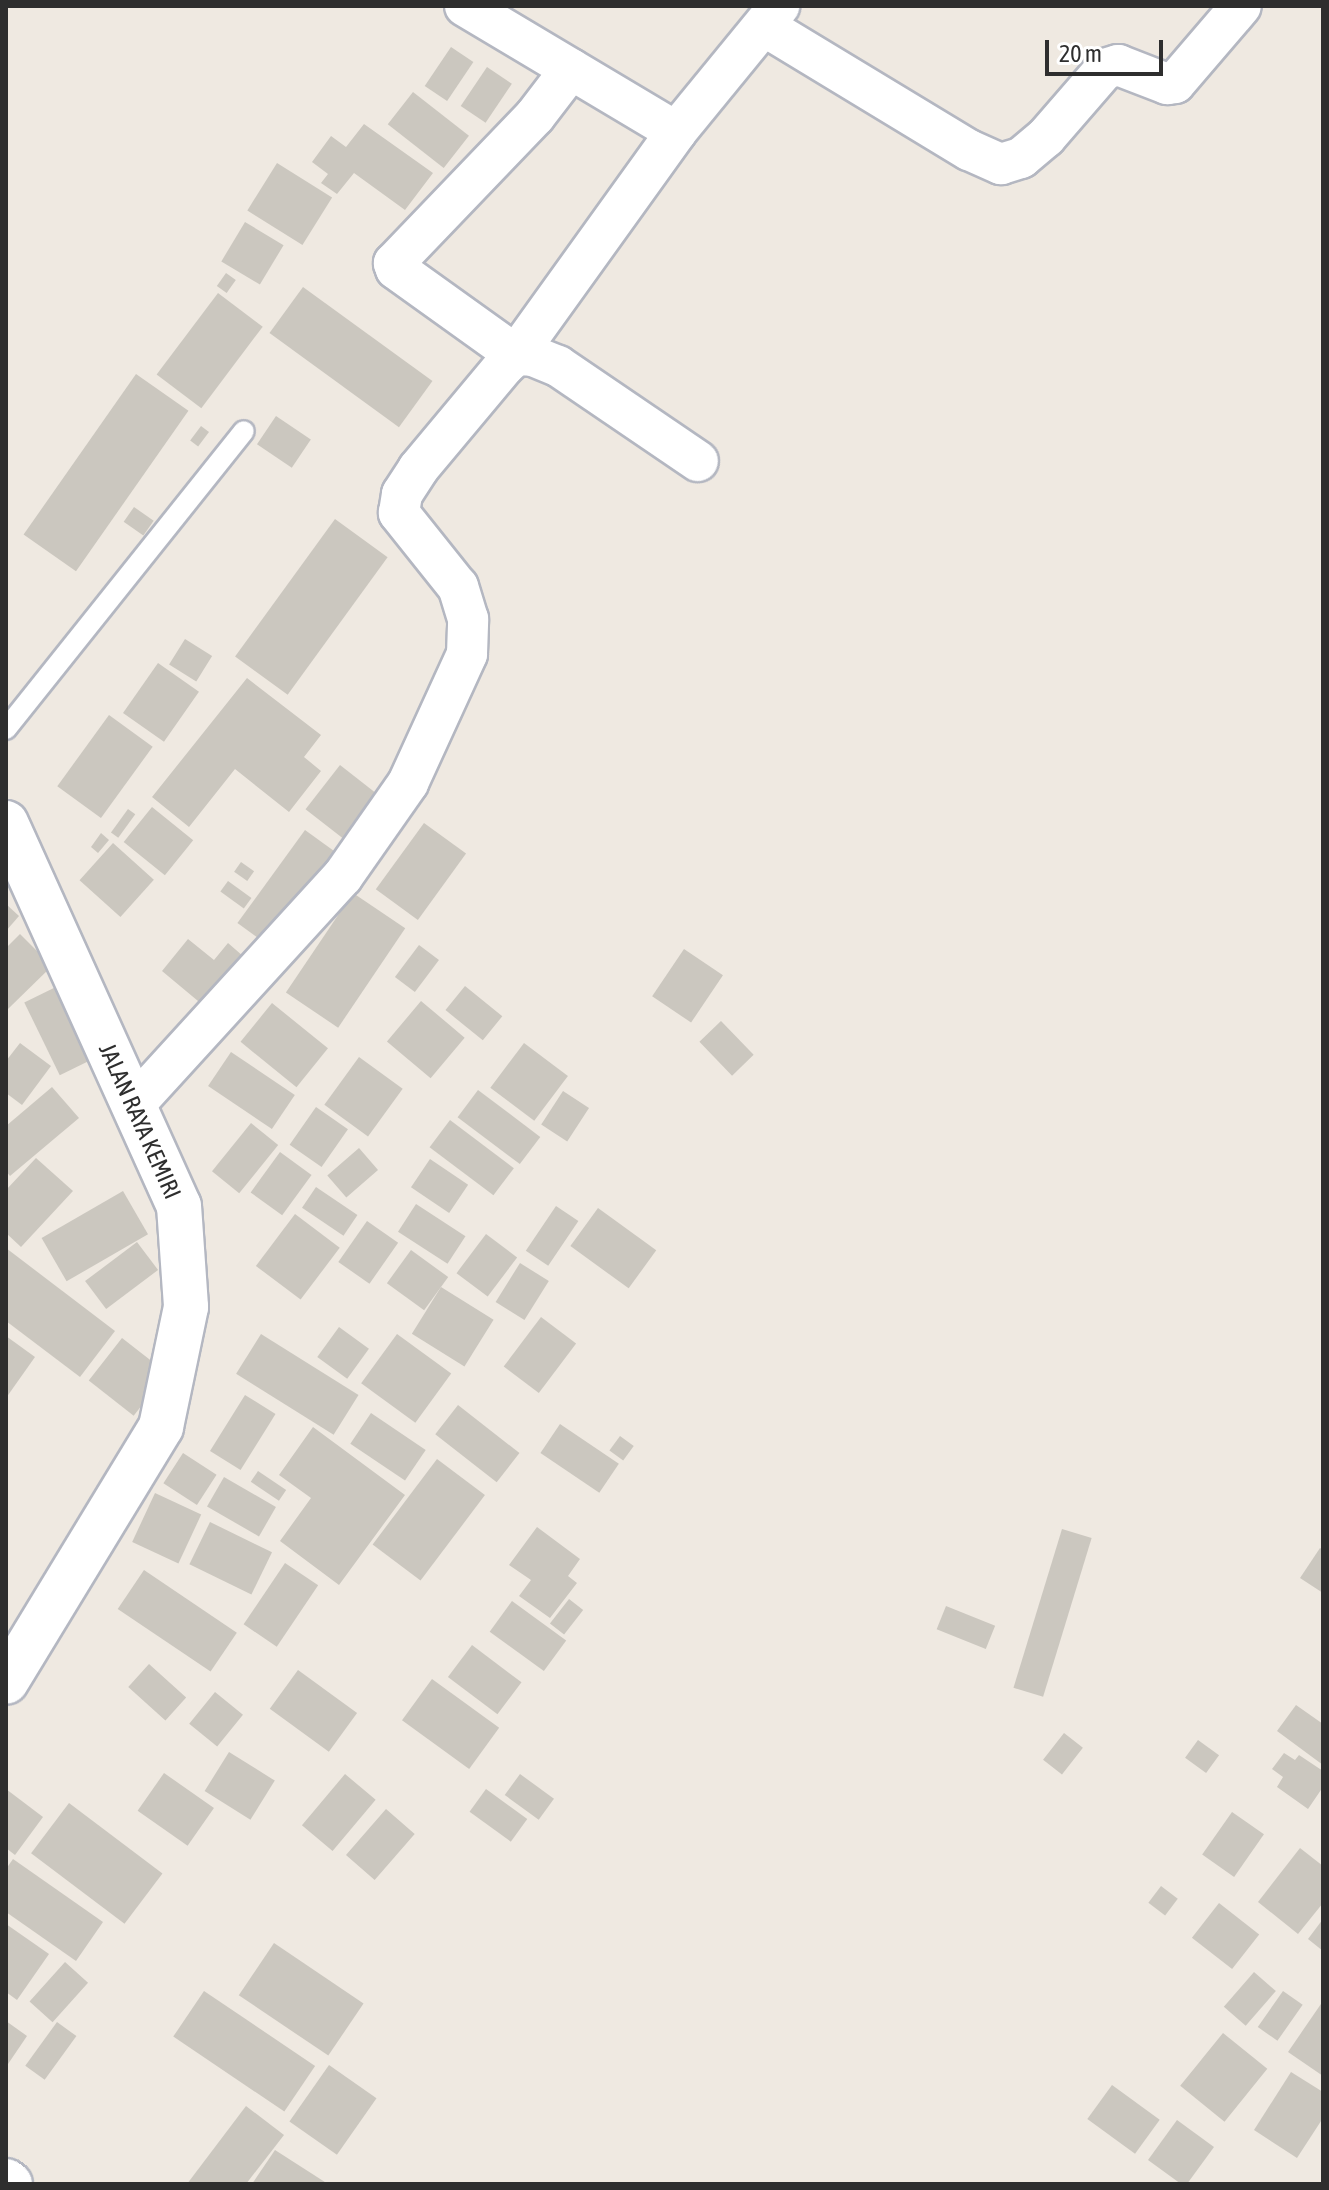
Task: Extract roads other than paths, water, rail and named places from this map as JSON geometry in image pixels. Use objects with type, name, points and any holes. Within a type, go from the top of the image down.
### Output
[{"type":"street","points":[[465,6],[676,132]]},
{"type":"street","points":[[133,1106],[343,876],[408,783],[467,654],[468,619],[458,587],[399,513],[402,494],[418,469],[516,355],[676,132],[772,16],[969,150],[1001,164],[1021,158],[1046,137],[1105,69],[1118,65],[1167,84],[1175,83],[1241,6]]},
{"type":"street","points":[[571,69],[535,116],[394,263],[396,269],[516,355],[533,356],[558,366],[698,461]]},
{"type":"street","name":"JALAN RAYA KEMIRI","points":[[6,823],[179,1206],[186,1307],[161,1427],[6,1682]]},
{"type":"lane","points":[[6,729],[244,431]]}]
